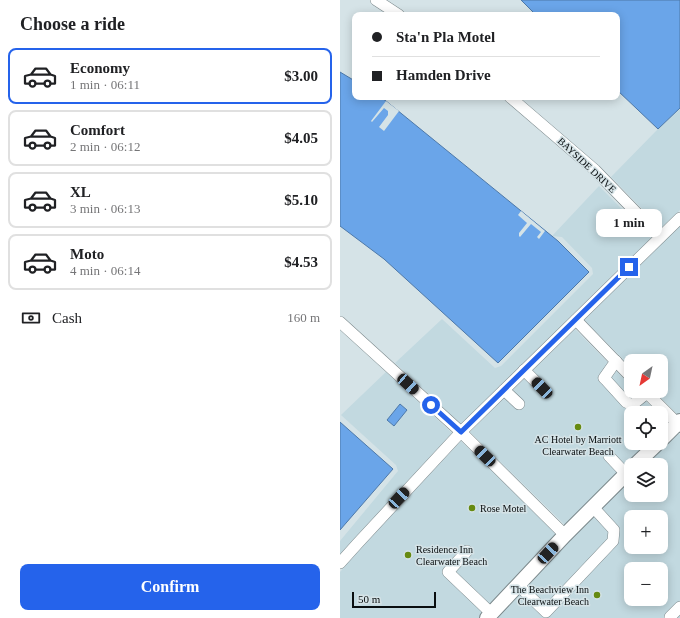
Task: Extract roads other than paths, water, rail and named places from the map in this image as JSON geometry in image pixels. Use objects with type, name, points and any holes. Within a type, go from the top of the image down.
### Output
[{"type":"main road","points":[[668,434],[679,424]]},
{"type":"main road","points":[[643,458],[651,450]]},
{"type":"main road","points":[[489,616],[565,535],[624,477]]},
{"type":"street","points":[[376,0],[395,12]]},
{"type":"street","name":"BAYSIDE DRIVE","points":[[513,100],[595,170],[660,237]]},
{"type":"street","points":[[340,563],[461,432],[680,218]]},
{"type":"street","points":[[576,320],[624,370]]},
{"type":"street","points":[[340,322],[461,432],[565,535]]},
{"type":"street","points":[[616,361],[604,378],[626,402],[632,405],[640,398]]},
{"type":"street","points":[[524,370],[542,388]]},
{"type":"street","points":[[504,390],[519,404]]},
{"type":"street","points":[[652,398],[679,424]]},
{"type":"street","points":[[609,456],[624,466]]},
{"type":"street","points":[[518,585],[548,615],[612,541],[614,530],[593,507]]},
{"type":"street","points":[[467,551],[448,572],[489,616]]},
{"type":"street","points":[[670,617],[680,607]]},
{"type":"water","points":[[521,0],[680,0],[680,108],[658,129],[620,93],[620,12],[533,12]]},
{"type":"water","points":[[340,72],[352,79],[352,100],[386,101],[558,241],[589,272],[498,363],[384,259],[340,226]]},
{"type":"water","points":[[400,404],[407,410],[394,426],[387,420]]},
{"type":"water","points":[[340,422],[393,469],[340,530]]},
{"type":"place","name":"AC Hotel by Marriott Clearwater Beach","points":[[578,427]]},
{"type":"place","name":"Rose Motel","points":[[472,508]]},
{"type":"place","name":"Residence Inn Clearwater Beach","points":[[408,555]]},
{"type":"place","name":"The Beachview Inn Clearwater Beach","points":[[597,595]]}]
